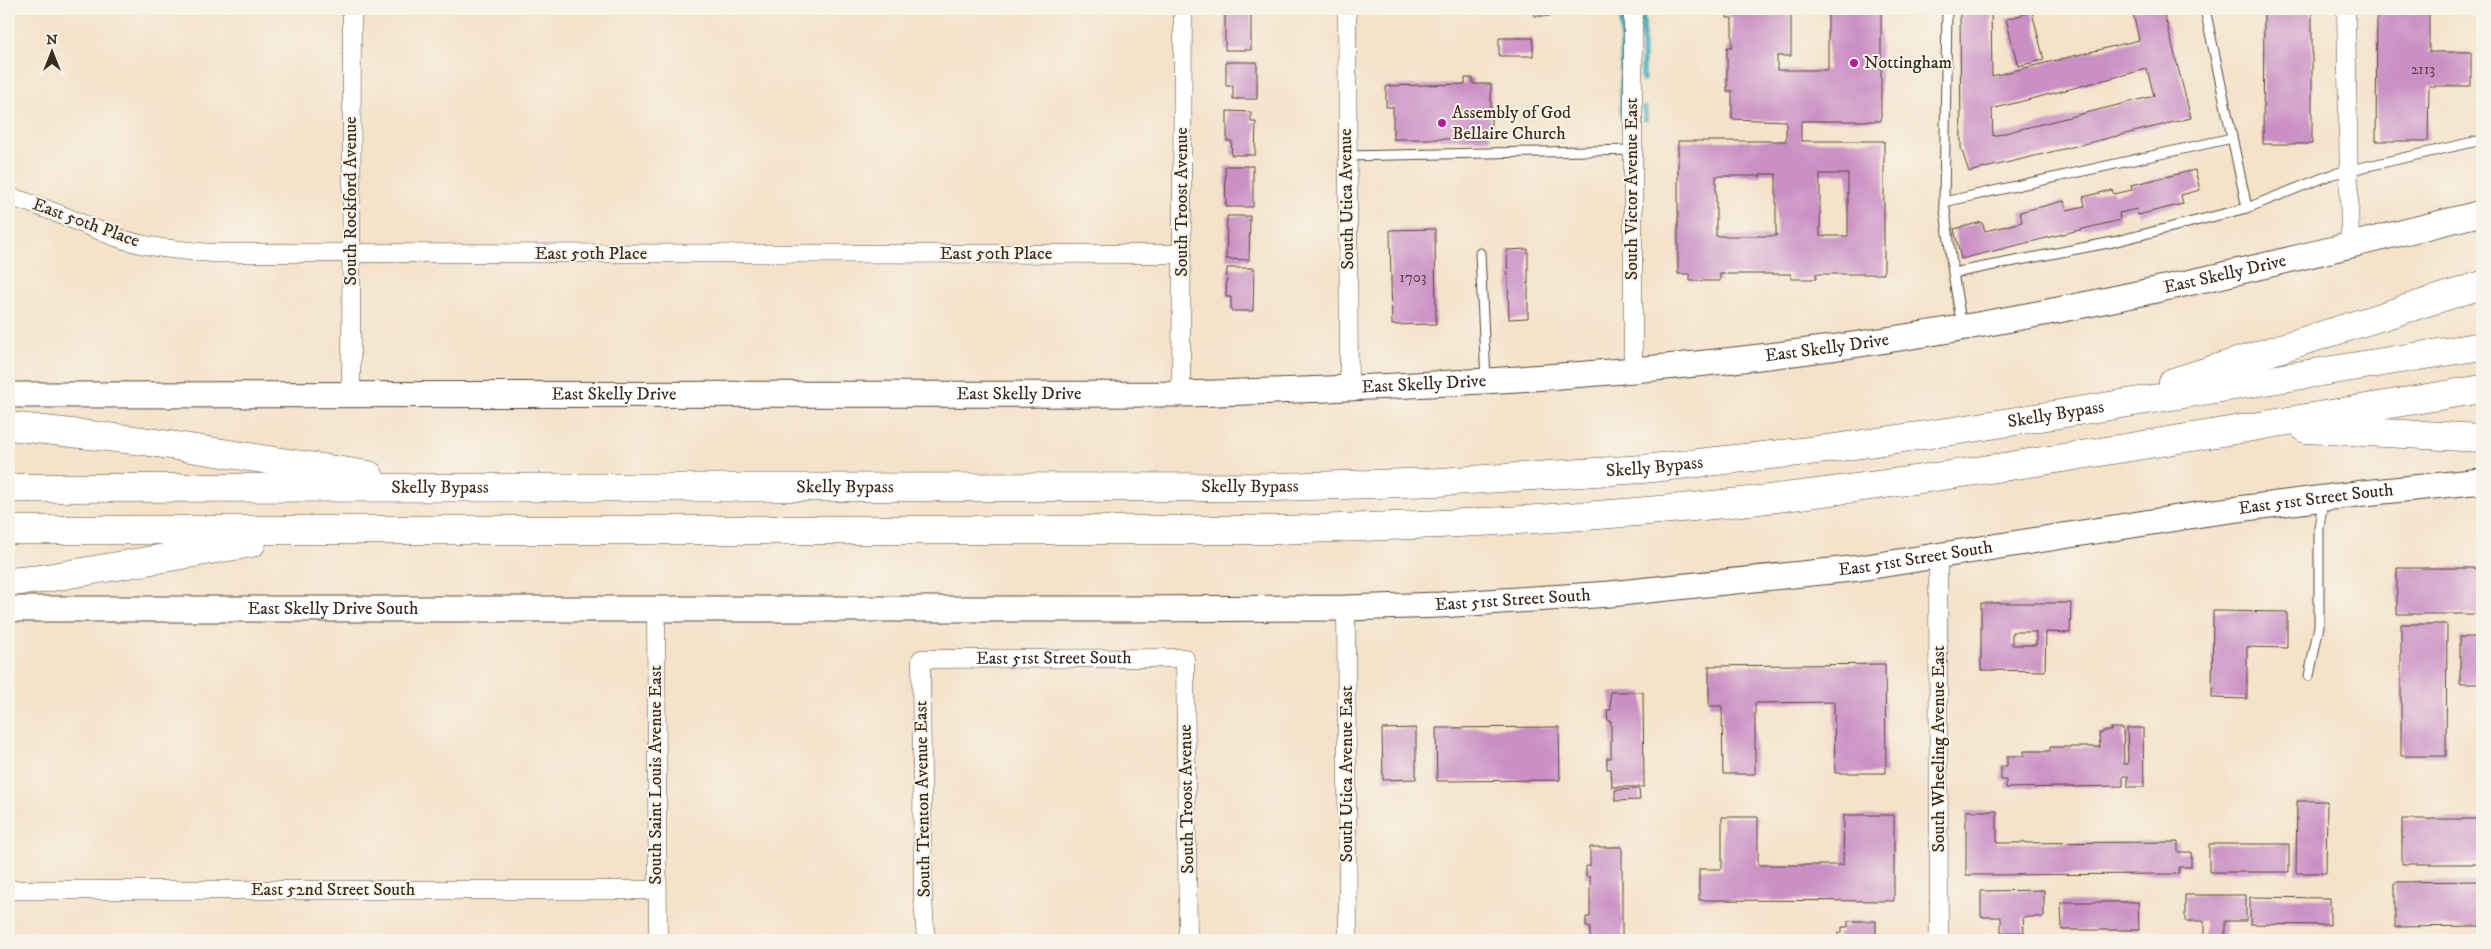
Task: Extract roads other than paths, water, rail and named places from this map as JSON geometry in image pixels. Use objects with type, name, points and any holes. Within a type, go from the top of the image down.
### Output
[{"type":"highway","points":[[2076,411],[2482,285]]},
{"type":"highway","name":"Skelly Bypass","points":[[9,488],[1277,487],[1439,482],[1643,468],[1837,448],[2482,346]]},
{"type":"highway","points":[[9,530],[1276,530],[1429,525],[1650,510],[1775,498],[1986,469],[2482,389]]},
{"type":"highway","points":[[9,426],[143,441],[464,489]]},
{"type":"highway","points":[[2254,426],[2482,438]]},
{"type":"highway","points":[[9,582],[41,579],[327,530]]},
{"type":"main road","name":"East Skelly Drive","points":[[350,394],[1181,394],[1349,390],[1486,382],[1633,370],[1811,351],[1962,327],[2144,294],[2482,213]]},
{"type":"main road","points":[[9,395],[350,394]]},
{"type":"main road","name":"East 51st Street South","points":[[1346,608],[1459,604],[1610,594],[1749,581],[1938,557],[2215,512],[2482,481]]},
{"type":"main road","points":[[656,609],[1346,608]]},
{"type":"main road","name":"East Skelly Drive South","points":[[9,609],[656,609]]},
{"type":"street","name":"South Rockford Avenue","points":[[350,394],[352,9]]},
{"type":"street","name":"South Troost Avenue","points":[[1181,394],[1183,9]]},
{"type":"street","name":"South Utica Avenue","points":[[1347,9],[1346,156],[1349,390]]},
{"type":"street","name":"South Victor Avenue East","points":[[1633,9],[1633,370]]},
{"type":"street","points":[[2346,9],[2350,246]]},
{"type":"street","name":"East 50th Place","points":[[9,197],[54,210],[114,237],[160,249],[212,253],[1182,254]]},
{"type":"street","name":"South Wheeling Avenue East","points":[[1938,557],[1939,940]]},
{"type":"street","name":"South Utica Avenue East","points":[[1346,608],[1348,940]]},
{"type":"street","name":"South Saint Louis Avenue East","points":[[656,609],[656,890],[658,940]]},
{"type":"street","name":"South Troost Avenue","points":[[1186,658],[1188,940]]},
{"type":"street","name":"East 51st Street South","points":[[921,659],[1186,658]]},
{"type":"street","name":"South Trenton Avenue East","points":[[921,659],[923,901],[926,940]]},
{"type":"street","name":"East 52nd Street South","points":[[9,890],[656,890]]},
{"type":"lane","points":[[1947,9],[1944,202],[1962,327]]},
{"type":"lane","points":[[2205,9],[2247,208]]},
{"type":"lane","points":[[1944,202],[2232,138]]},
{"type":"lane","points":[[1953,273],[2113,242],[2247,208],[2333,174],[2349,172],[2482,140]]},
{"type":"lane","points":[[1346,156],[1632,150]]},
{"type":"lane","points":[[1480,253],[1486,382]]},
{"type":"lane","points":[[2309,676],[2319,626],[2319,528],[2323,498]]},
{"type":"waterway","points":[[1622,9],[1622,117]]},
{"type":"waterway","points":[[1643,9],[1643,80]]},
{"type":"waterway","points":[[1645,108],[1645,119]]},
{"type":"place","name":"Nottingham","points":[[1854,63]]},
{"type":"place","name":"Assembly of God Bellaire Church","points":[[1442,123]]}]
